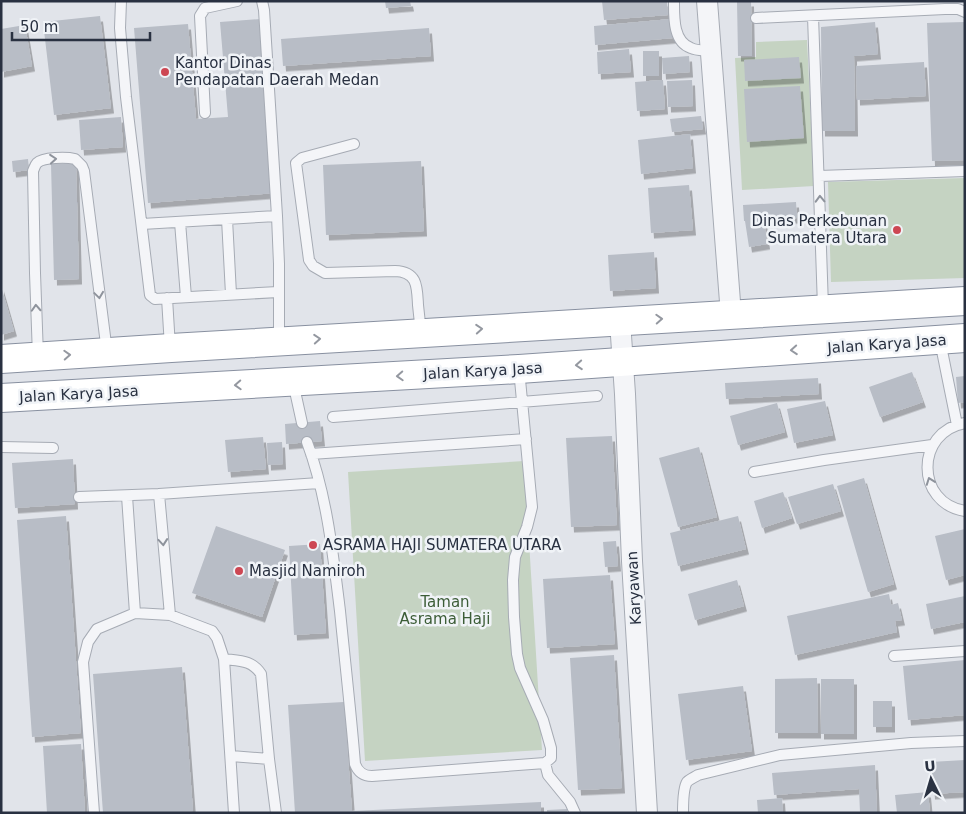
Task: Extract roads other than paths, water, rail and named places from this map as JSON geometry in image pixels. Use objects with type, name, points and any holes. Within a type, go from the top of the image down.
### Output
[{"type":"highway","points":[[1,359],[823,308],[965,301]]},
{"type":"highway","name":"Jalan Karya Jasa","points":[[1,398],[623,363],[952,339]]},
{"type":"street","points":[[707,1],[730,315]]},
{"type":"street","name":"Karyawan","points":[[620,321],[647,813]]},
{"type":"lane","points":[[121,1],[120,28],[126,97],[150,295],[155,299],[278,292]]},
{"type":"lane","points":[[205,113],[200,16],[205,8],[237,1]]},
{"type":"lane","points":[[262,1],[277,216],[279,342]]},
{"type":"lane","points":[[674,1],[676,25],[680,41],[689,48],[711,51]]},
{"type":"lane","points":[[756,18],[944,9],[958,9],[965,12]]},
{"type":"lane","points":[[813,16],[823,308]]},
{"type":"lane","points":[[354,144],[302,158],[296,163],[309,260],[313,266],[325,273],[403,271],[410,275],[416,284],[421,333]]},
{"type":"lane","points":[[38,356],[34,273],[33,171],[35,165],[41,161],[56,158],[75,158],[84,171],[107,352]]},
{"type":"lane","points":[[819,176],[965,171]]},
{"type":"lane","points":[[142,224],[277,216]]},
{"type":"lane","points":[[227,219],[231,294]]},
{"type":"lane","points":[[180,222],[186,297]]},
{"type":"lane","points":[[167,298],[170,348]]},
{"type":"lane","points":[[952,339],[961,424],[947,430],[932,445],[928,458],[927,472],[931,485],[938,497],[949,506],[965,511]]},
{"type":"lane","points":[[307,442],[326,510],[336,578],[351,710],[355,764],[358,771],[367,776],[372,776],[545,763],[550,758],[551,748],[543,720],[520,668],[514,616],[513,580],[515,557],[527,527],[532,508],[519,369]]},
{"type":"lane","points":[[292,382],[302,423]]},
{"type":"lane","points":[[333,417],[597,396]]},
{"type":"lane","points":[[311,454],[526,439]]},
{"type":"lane","points":[[754,472],[932,445]]},
{"type":"lane","points":[[1,448],[53,448]]},
{"type":"lane","points":[[79,497],[127,496],[320,483]]},
{"type":"lane","points":[[159,494],[170,615]]},
{"type":"lane","points":[[127,496],[135,613]]},
{"type":"lane","points":[[94,813],[83,662],[88,642],[97,629],[135,613],[170,615],[212,631],[217,638],[224,659],[234,813]]},
{"type":"lane","points":[[894,656],[965,650]]},
{"type":"lane","points":[[224,659],[250,663],[257,667],[261,674],[276,813]]},
{"type":"lane","points":[[683,813],[687,782],[698,775],[788,754],[911,743],[965,741]]},
{"type":"lane","points":[[231,756],[269,759]]},
{"type":"lane","points":[[545,763],[548,775],[570,802],[575,813]]},
{"type":"place","name":"Kantor Dinas Pendapatan Daerah Medan","points":[[165,72]]},
{"type":"place","name":"Dinas Perkebunan Sumatera Utara","points":[[897,230]]},
{"type":"place","name":"ASRAMA HAJI SUMATERA UTARA","points":[[313,545]]},
{"type":"place","name":"Masjid Namiroh","points":[[239,571]]},
{"type":"park label","name":"Taman Asrama Haji","points":[[445,610]]}]
